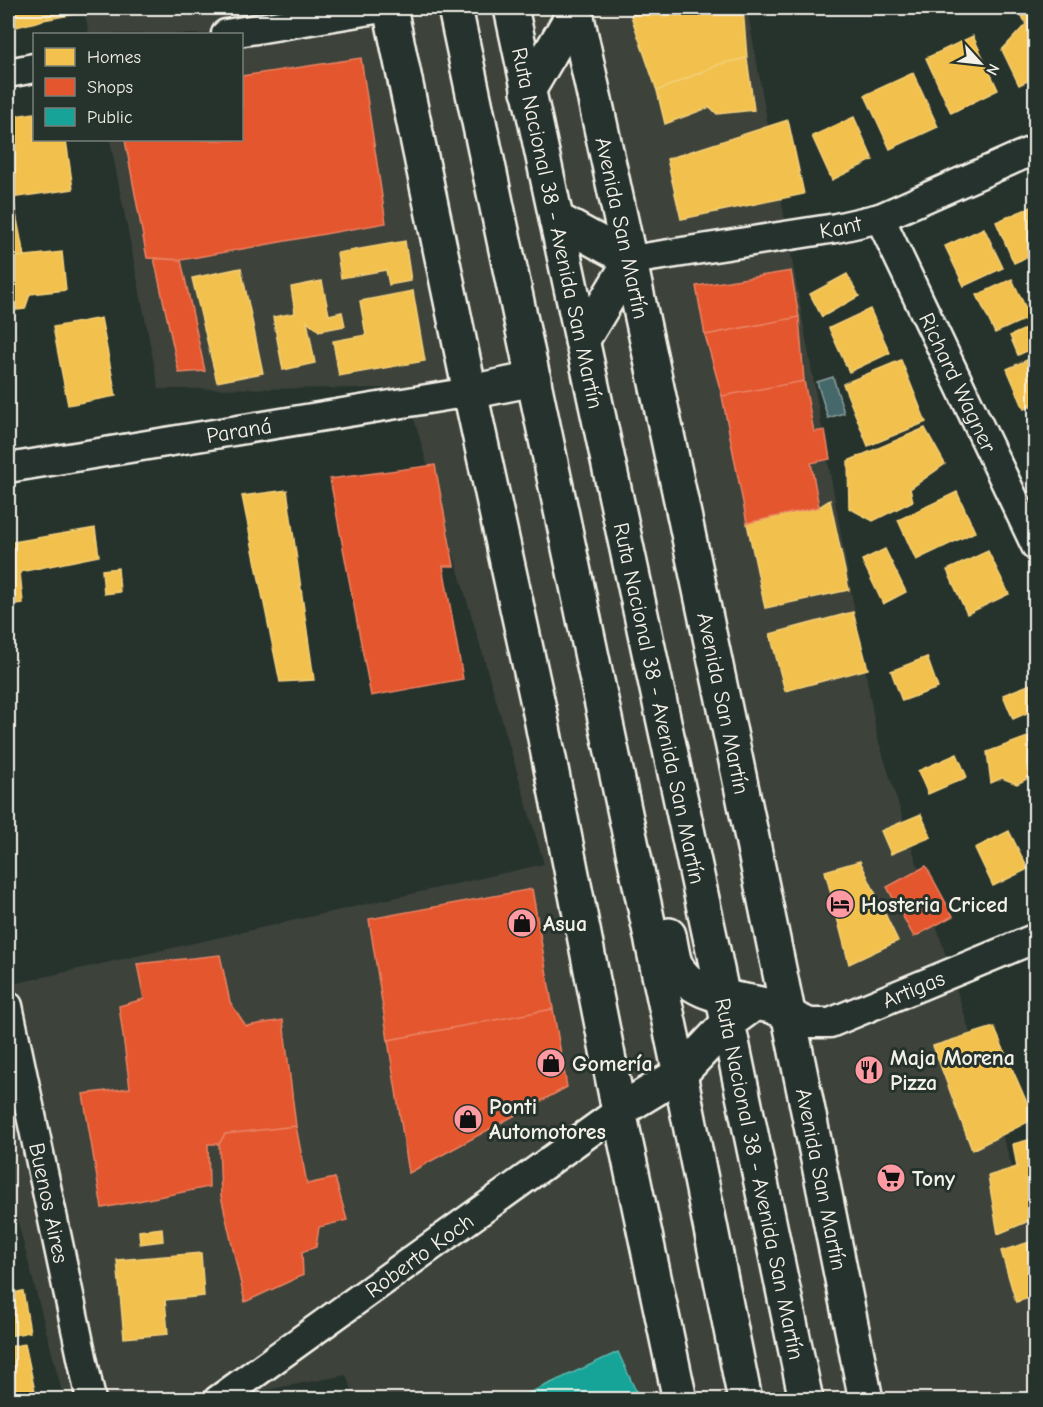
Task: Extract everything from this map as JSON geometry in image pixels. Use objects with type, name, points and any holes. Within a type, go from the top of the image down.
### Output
[{"type":"main road","points":[[390,8],[542,724],[619,1111],[680,1400]]},
{"type":"main road","points":[[455,8],[680,1074],[745,1400]]},
{"type":"main road","name":"Ruta Nacional 38 - Avenida San Martín","points":[[510,8],[725,1010],[806,1400]]},
{"type":"main road","points":[[528,91],[575,9]]},
{"type":"main road","name":"Avenida San Martín","points":[[575,9],[631,260],[789,1014],[866,1400]]},
{"type":"main road","points":[[556,219],[631,260],[582,340]]},
{"type":"main road","points":[[470,392],[534,379]]},
{"type":"main road","points":[[619,787],[640,807],[676,964],[689,983],[725,1010]]},
{"type":"main road","points":[[619,1111],[680,1074],[725,1010],[755,1003],[771,1006],[789,1014]]},
{"type":"street","points":[[232,33],[382,8]]},
{"type":"street","points":[[8,72],[33,68]]},
{"type":"street","name":"Kant","points":[[631,260],[836,228],[880,218],[1035,149]]},
{"type":"street","name":"Richard Wagner","points":[[880,218],[1035,546]]},
{"type":"street","name":"Paraná","points":[[8,468],[470,392]]},
{"type":"street","name":"Artigas","points":[[789,1014],[810,1023],[830,1023],[1034,942]]},
{"type":"street","name":"Buenos Aires","points":[[8,1006],[91,1400]]},
{"type":"street","name":"Roberto Koch","points":[[218,1400],[619,1111]]},
{"type":"shaded area","points":[[84,8],[747,8],[877,736],[1035,1240],[1035,1399],[356,1400],[346,1375],[217,1399],[64,1399],[8,1184],[8,985],[544,864],[405,388],[159,389],[110,141],[243,141],[243,33],[89,33]]},
{"type":"water","points":[[833,377],[844,413],[828,418],[817,382]]},
{"type":"building: Homes","points":[[8,8],[46,8],[48,19],[8,29]]},
{"type":"building: Homes","points":[[46,8],[106,8],[48,19]]},
{"type":"building: Homes","points":[[640,8],[743,8],[747,58],[720,64],[657,91],[631,16]]},
{"type":"building: Homes","points":[[1018,8],[1036,8],[1036,77],[1019,85],[1002,50],[1026,24]]},
{"type":"building: Homes","points":[[973,36],[998,90],[951,113],[926,58]]},
{"type":"building: Homes","points":[[747,58],[754,110],[717,114],[710,107],[665,124],[657,91],[720,64]]},
{"type":"building: Homes","points":[[913,73],[938,127],[890,149],[865,95]]},
{"type":"building: Homes","points":[[33,113],[33,141],[66,141],[73,189],[11,198],[8,168],[8,117]]},
{"type":"building: Homes","points":[[854,117],[873,160],[832,180],[812,136]]},
{"type":"building: Homes","points":[[788,120],[804,194],[681,219],[667,159]]},
{"type":"building: Homes","points":[[8,182],[10,182],[24,256],[8,258]]},
{"type":"building: Homes","points":[[1036,205],[1036,253],[1014,263],[996,222]]},
{"type":"building: Homes","points":[[984,228],[1003,268],[964,286],[945,246]]},
{"type":"building: Homes","points":[[405,241],[411,281],[389,285],[386,270],[341,278],[337,253]]},
{"type":"building: Homes","points":[[62,252],[66,290],[30,294],[25,309],[8,311],[8,258]]},
{"type":"building: Homes","points":[[241,268],[263,373],[217,382],[192,278]]},
{"type":"building: Homes","points":[[847,274],[859,296],[822,317],[810,294]]},
{"type":"building: Homes","points":[[1012,279],[1030,317],[995,333],[977,295]]},
{"type":"building: Homes","points":[[322,281],[329,315],[342,312],[345,326],[319,331],[307,321],[315,363],[283,370],[273,317],[295,313],[291,287]]},
{"type":"building: Homes","points":[[413,291],[425,361],[339,376],[333,341],[366,335],[360,301]]},
{"type":"building: Homes","points":[[870,309],[890,353],[849,372],[829,328]]},
{"type":"building: Homes","points":[[101,318],[116,396],[68,405],[53,327]]},
{"type":"building: Homes","points":[[1030,327],[1036,339],[1036,347],[1018,355],[1010,336]]},
{"type":"building: Homes","points":[[1036,356],[1036,404],[1024,409],[1007,369]]},
{"type":"building: Homes","points":[[901,360],[926,422],[868,446],[843,384]]},
{"type":"building: Homes","points":[[925,428],[945,464],[910,489],[913,501],[873,521],[849,508],[848,461]]},
{"type":"building: Homes","points":[[287,490],[314,680],[280,682],[242,496]]},
{"type":"building: Homes","points":[[957,492],[975,532],[916,560],[898,520]]},
{"type":"building: Homes","points":[[830,500],[849,590],[765,608],[747,523],[819,507]]},
{"type":"building: Homes","points":[[95,528],[99,556],[20,572],[23,603],[8,605],[8,543]]},
{"type":"building: Homes","points":[[885,549],[906,592],[883,604],[862,560]]},
{"type":"building: Homes","points":[[988,551],[1009,594],[967,614],[947,570]]},
{"type":"building: Homes","points":[[118,568],[120,592],[104,594],[102,570]]},
{"type":"building: Homes","points":[[853,612],[868,669],[785,691],[770,634]]},
{"type":"building: Homes","points":[[927,657],[938,688],[902,701],[891,671]]},
{"type":"building: Homes","points":[[1036,682],[1036,709],[1013,719],[1003,695]]},
{"type":"building: Homes","points":[[1036,734],[1036,774],[1017,784],[1002,778],[991,783],[987,752]]},
{"type":"building: Homes","points":[[957,754],[967,777],[928,794],[918,771]]},
{"type":"building: Homes","points":[[921,814],[931,837],[891,854],[881,831]]},
{"type":"building: Homes","points":[[1009,831],[1028,869],[993,886],[975,848]]},
{"type":"building: Homes","points":[[860,861],[898,941],[849,964],[825,871]]},
{"type":"building: Homes","points":[[994,1027],[1034,1119],[972,1150],[933,1046]]},
{"type":"building: Homes","points":[[1036,1138],[1036,1218],[998,1234],[988,1176],[1017,1167],[1013,1144]]},
{"type":"building: Homes","points":[[162,1228],[163,1241],[140,1244],[139,1231]]},
{"type":"building: Homes","points":[[1036,1240],[1036,1296],[1016,1302],[1001,1251]]},
{"type":"building: Homes","points":[[201,1253],[204,1296],[165,1300],[168,1334],[124,1338],[117,1260]]},
{"type":"building: Homes","points":[[23,1291],[30,1332],[8,1336],[8,1294]]},
{"type":"building: Homes","points":[[25,1344],[36,1396],[8,1400],[8,1347]]},
{"type":"building: Shops","points":[[361,58],[386,223],[181,260],[147,258],[125,141],[243,141],[243,76]]},
{"type":"building: Shops","points":[[154,258],[181,260],[205,371],[179,373]]},
{"type":"building: Shops","points":[[791,271],[799,317],[705,335],[696,286]]},
{"type":"building: Shops","points":[[799,317],[804,381],[722,396],[705,335]]},
{"type":"building: Shops","points":[[804,381],[814,432],[825,430],[830,459],[811,463],[819,507],[747,523],[722,396]]},
{"type":"building: Shops","points":[[435,465],[454,566],[443,566],[463,679],[371,696],[330,479]]},
{"type":"building: Shops","points":[[926,866],[953,916],[914,937],[887,887]]},
{"type":"building: Shops","points":[[532,889],[553,1009],[388,1040],[369,919]]},
{"type":"building: Shops","points":[[220,955],[230,1002],[246,1026],[283,1020],[296,1126],[225,1134],[219,1144],[208,1144],[209,1187],[102,1208],[83,1094],[130,1088],[119,1006],[144,999],[137,964]]},
{"type":"building: Shops","points":[[553,1009],[567,1087],[409,1173],[388,1040]]},
{"type":"building: Shops","points":[[296,1126],[307,1184],[335,1178],[347,1220],[319,1227],[316,1247],[302,1252],[303,1275],[245,1302],[221,1196],[219,1144],[225,1134]]},
{"type":"building: Public","points":[[618,1352],[640,1400],[514,1400]]},
{"type":"place","name":"Hosteria Criced","points":[[840,904]]},
{"type":"place","name":"Asua","points":[[522,923]]},
{"type":"place","name":"Gomería","points":[[551,1063]]},
{"type":"place","name":"Maja Morena Pizza","points":[[869,1070]]},
{"type":"place","name":"Ponti Automotores","points":[[468,1119]]},
{"type":"place","name":"Tony","points":[[891,1178]]}]
